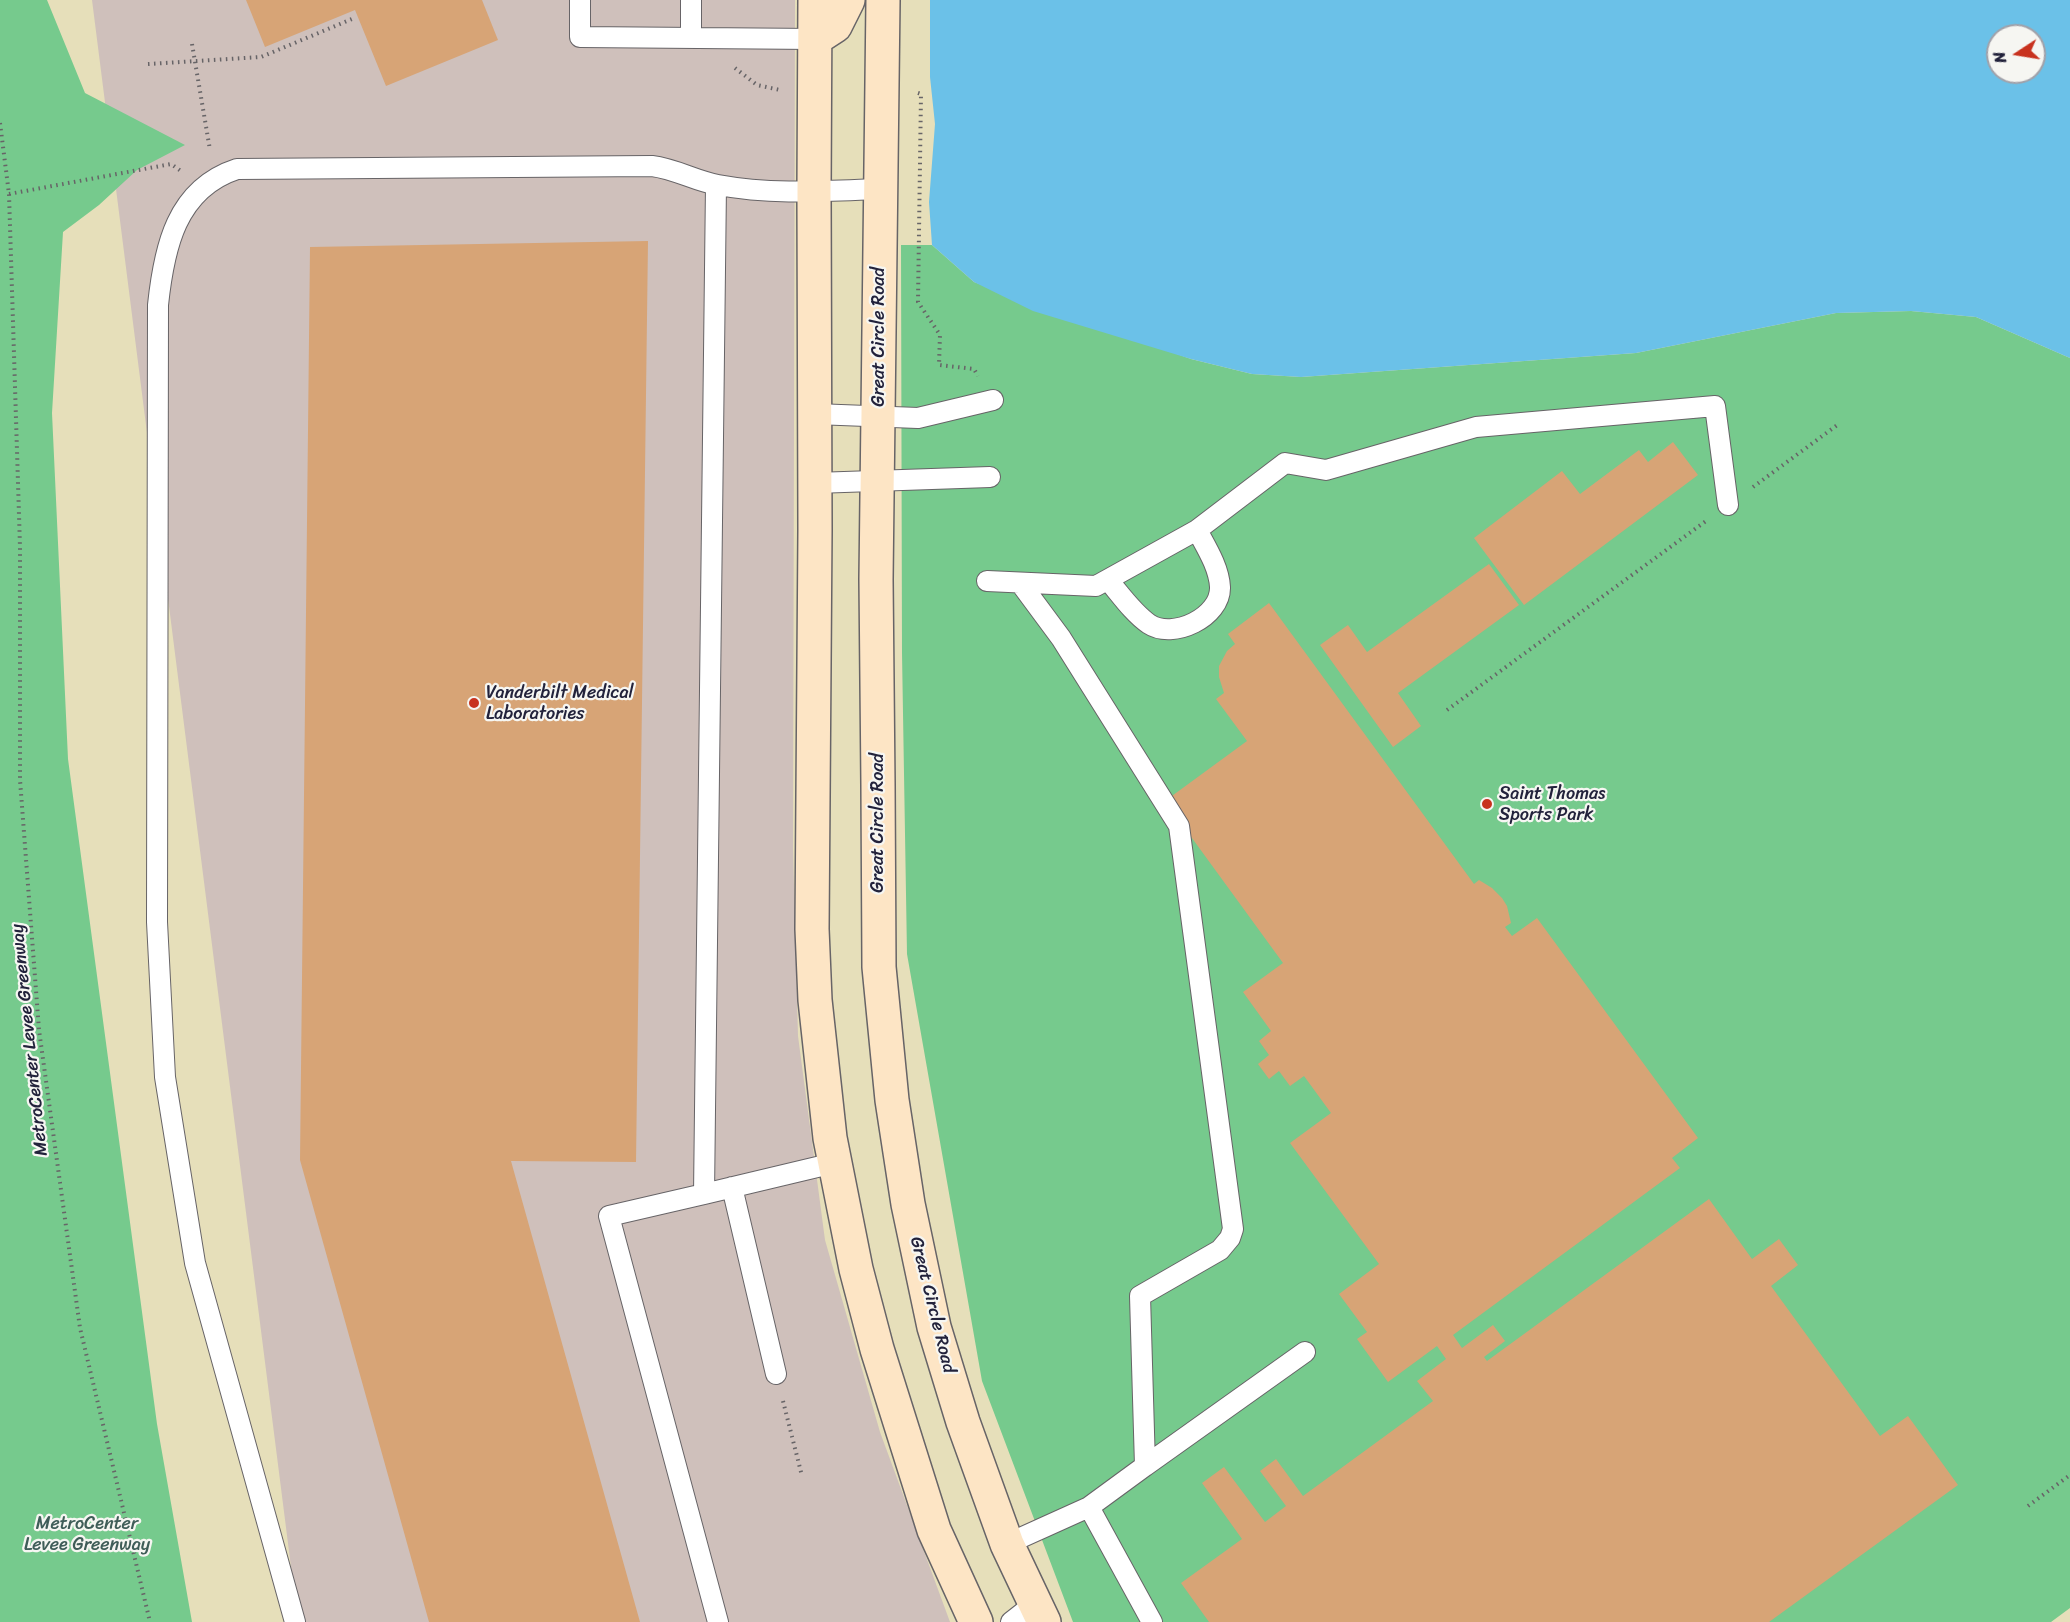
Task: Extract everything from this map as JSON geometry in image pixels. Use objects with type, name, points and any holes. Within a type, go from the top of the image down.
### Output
[{"type":"street","points":[[815,0],[812,929],[815,1000],[830,1138],[856,1269],[908,1453],[934,1530],[976,1622]]},
{"type":"street","points":[[815,39],[835,26],[848,0]]},
{"type":"street","name":"Great Circle Road","points":[[883,0],[876,579],[879,967],[892,1100],[908,1204],[934,1327],[963,1422],[1030,1616]]},
{"type":"lane","points":[[580,0],[580,37],[815,39]]},
{"type":"lane","points":[[691,0],[691,37]]},
{"type":"lane","points":[[295,1622],[195,1263],[165,1077],[157,922],[158,305],[167,247],[187,205],[209,182],[237,169],[652,166],[668,168],[716,185],[775,192],[880,189]]},
{"type":"lane","points":[[704,1194],[716,185]]},
{"type":"lane","points":[[815,414],[918,418],[993,400]]},
{"type":"lane","points":[[987,581],[1096,586],[1197,530],[1285,463],[1326,470],[1476,427],[1715,406],[1728,505]]},
{"type":"lane","points":[[815,483],[990,477]]},
{"type":"lane","points":[[1108,580],[1139,616],[1156,628],[1168,630],[1198,620],[1217,601],[1220,587],[1216,570],[1197,530]]},
{"type":"lane","points":[[1021,584],[1060,638],[1179,826],[1233,1229],[1230,1238],[1220,1250],[1140,1296],[1145,1466]]},
{"type":"lane","points":[[718,1622],[609,1216],[834,1163]]},
{"type":"lane","points":[[732,1187],[776,1374]]},
{"type":"lane","points":[[1007,1544],[1089,1507],[1305,1352]]},
{"type":"lane","points":[[1089,1507],[1152,1622]]},
{"type":"path","points":[[148,63],[261,57],[352,19]]},
{"type":"path","points":[[714,38],[729,61],[744,77],[757,85],[787,90]]},
{"type":"path","points":[[192,44],[209,182]]},
{"type":"path","points":[[911,93],[921,94],[918,302],[940,335],[939,365],[974,369],[993,400]]},
{"type":"path","name":"MetroCenter Levee Greenway","points":[[0,123],[9,194],[20,547],[20,780],[39,1030],[80,1328],[150,1622]]},
{"type":"path","points":[[9,194],[171,164],[209,182]]},
{"type":"path","points":[[1446,710],[1840,423]]},
{"type":"path","points":[[776,1374],[802,1476]]},
{"type":"path","points":[[2028,1506],[2070,1475]]},
{"type":"shaded area","points":[[92,0],[795,0],[793,848],[798,1036],[825,1240],[880,1432],[950,1622],[298,1622]]},
{"type":"green space","name":"MetroCenter Levee Greenway","points":[[0,0],[47,0],[85,93],[185,145],[137,170],[99,205],[63,232],[52,413],[68,759],[157,1424],[192,1622],[0,1622]]},
{"type":"green space","name":"Saint Thomas Sports Park","points":[[901,245],[932,245],[974,282],[1191,359],[1252,374],[1301,377],[1636,353],[1836,313],[1911,311],[1976,317],[2070,358],[2070,1608],[2051,1622],[1073,1622],[982,1381],[907,954],[902,653]]},
{"type":"water","points":[[930,0],[2070,0],[2070,358],[1976,317],[1911,311],[1836,313],[1636,353],[1301,377],[1252,374],[1191,359],[1033,311],[974,282],[932,245],[929,202],[935,124],[930,77]]},
{"type":"building","points":[[246,0],[482,0],[498,40],[386,86],[355,10],[265,47]]},
{"type":"building","name":"Vanderbilt Medical Laboratories","points":[[648,241],[636,1162],[511,1161],[640,1622],[429,1622],[300,1160],[310,247]]},
{"type":"building","points":[[1673,442],[1698,475],[1524,605],[1474,538],[1562,471],[1580,494],[1639,450],[1648,462]]},
{"type":"building","points":[[1489,564],[1519,605],[1398,693],[1421,726],[1393,747],[1320,645],[1348,625],[1367,652]]},
{"type":"building","points":[[1269,603],[1474,884],[1479,880],[1502,898],[1507,906],[1511,923],[1505,927],[1512,936],[1537,918],[1698,1138],[1672,1158],[1680,1168],[1453,1335],[1462,1348],[1493,1325],[1505,1341],[1484,1357],[1487,1361],[1709,1199],[1752,1259],[1779,1239],[1798,1265],[1771,1286],[1880,1436],[1908,1416],[1958,1485],[1769,1622],[1209,1622],[1181,1583],[1242,1539],[1202,1483],[1224,1467],[1265,1522],[1286,1506],[1260,1471],[1276,1459],[1303,1496],[1433,1401],[1417,1381],[1446,1359],[1437,1346],[1388,1382],[1357,1339],[1367,1332],[1339,1294],[1379,1264],[1290,1143],[1331,1113],[1304,1076],[1290,1086],[1279,1071],[1269,1079],[1258,1064],[1269,1055],[1259,1041],[1271,1031],[1243,992],[1283,963],[1165,801],[1247,741],[1216,699],[1224,693],[1219,677],[1219,666],[1227,651],[1235,644],[1228,634]]},
{"type":"place","name":"Vanderbilt Medical Laboratories","points":[[474,703]]},
{"type":"place","name":"Saint Thomas Sports Park","points":[[1487,804]]}]
